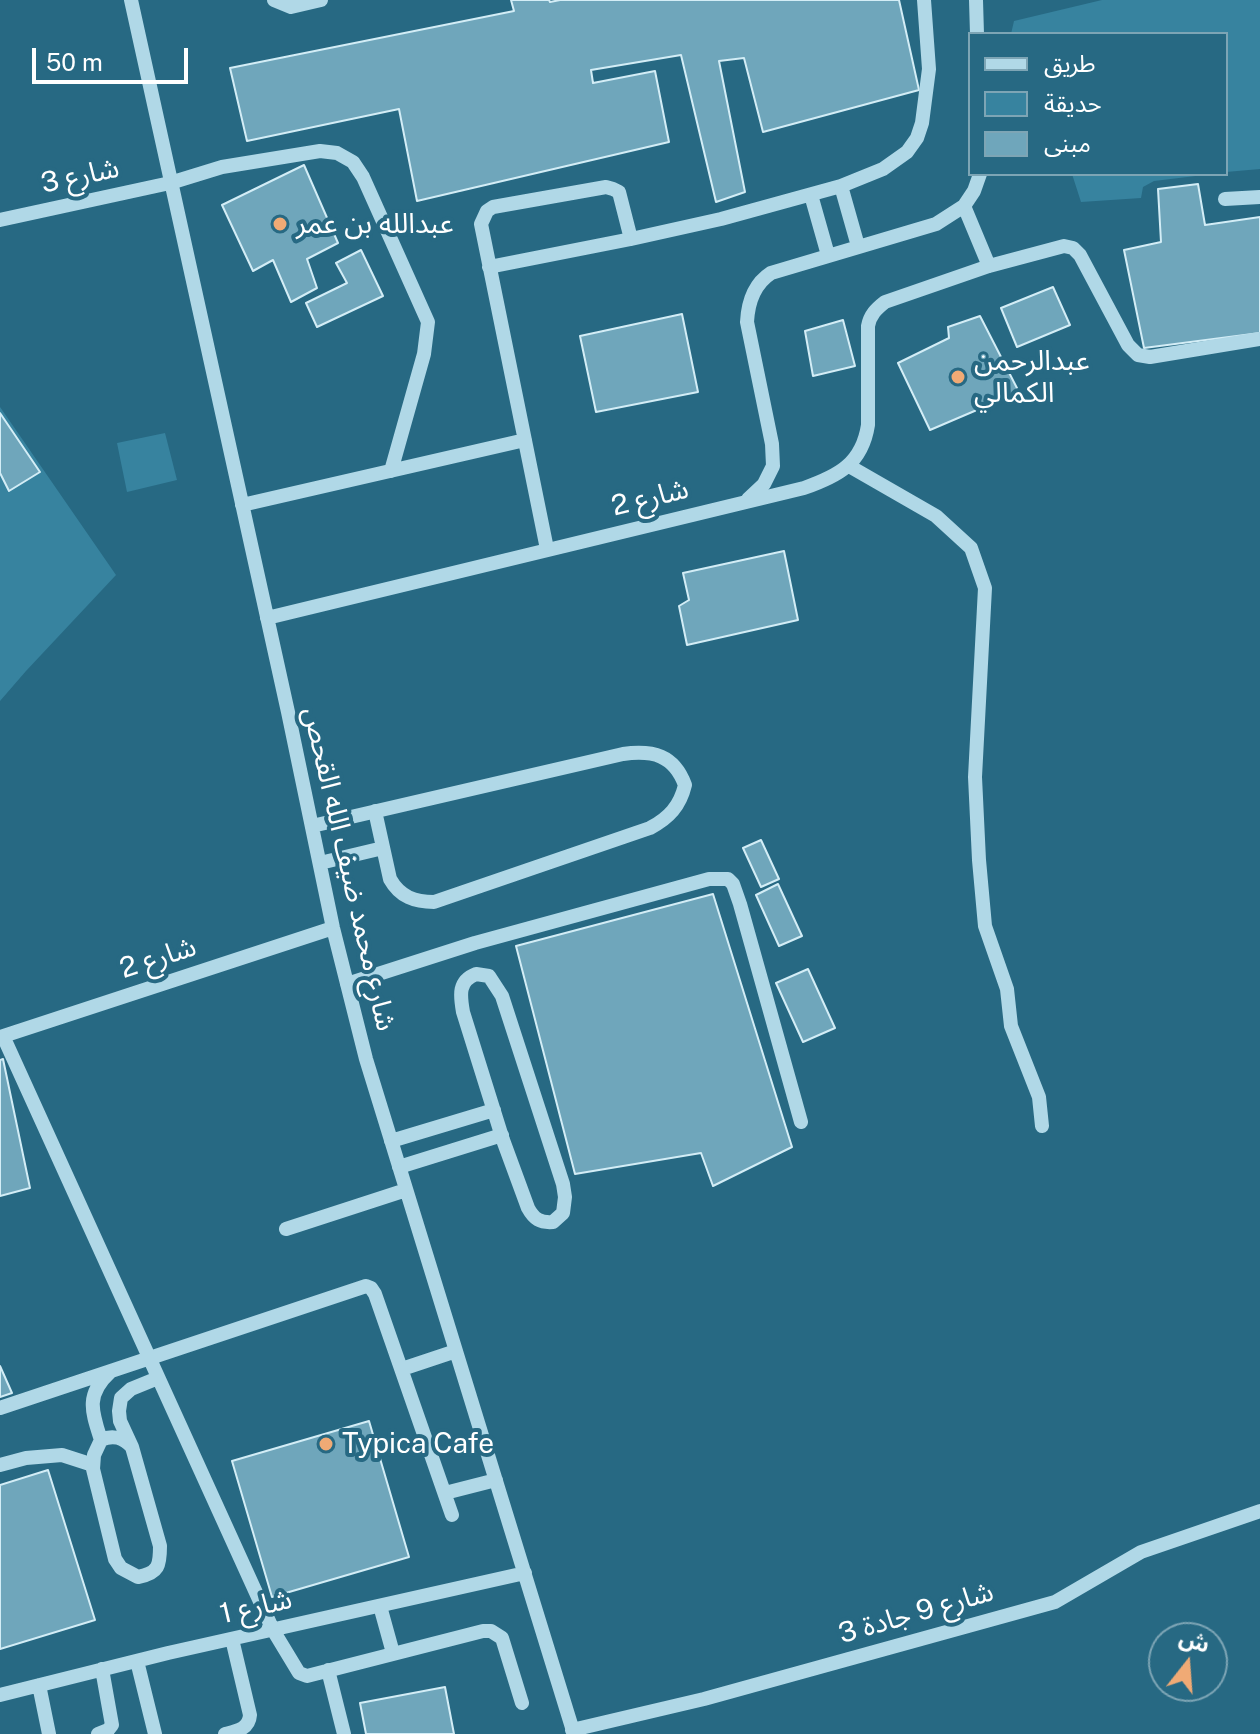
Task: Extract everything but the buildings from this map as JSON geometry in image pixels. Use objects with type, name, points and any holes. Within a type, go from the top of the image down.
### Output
[{"type":"street","name":"شارع محمد ضيف الله القحص","points":[[131,0],[333,928],[366,1059],[573,1732]]},
{"type":"street","points":[[274,0],[291,7],[321,0]]},
{"type":"street","points":[[489,267],[721,219],[841,186],[883,169],[907,152],[917,138],[922,123],[929,69],[924,0]]},
{"type":"street","points":[[976,0],[977,32]]},
{"type":"street","name":"شارع 3","points":[[0,220],[170,183],[222,167],[320,151],[337,153],[353,162],[363,177],[428,322],[424,354],[391,471]]},
{"type":"street","points":[[745,502],[764,484],[773,466],[772,444],[747,322],[749,304],[758,284],[771,273],[936,224],[964,206],[979,176]]},
{"type":"street","points":[[841,186],[858,246]]},
{"type":"street","points":[[547,549],[481,224],[487,211],[493,207],[606,187],[619,192],[631,239]]},
{"type":"street","points":[[811,195],[828,255]]},
{"type":"street","points":[[1225,199],[1260,197]]},
{"type":"street","points":[[964,206],[989,266]]},
{"type":"street","points":[[1042,1126],[1039,1097],[1011,1026],[1007,989],[985,926],[975,777],[985,588],[971,548],[936,516],[849,466],[863,446],[868,425],[868,326],[872,314],[885,302],[989,266],[1064,246],[1073,248],[1080,255],[1128,345],[1138,355],[1150,357],[1260,339]]},
{"type":"street","points":[[242,505],[525,440]]},
{"type":"street","name":"شارع 2","points":[[267,618],[804,488],[830,478],[849,466]]},
{"type":"street","points":[[312,826],[375,811],[607,757],[638,752],[658,755],[675,764],[685,785],[675,810],[650,828],[434,902],[416,901],[395,888],[390,879],[375,811]]},
{"type":"street","points":[[320,863],[383,848]]},
{"type":"street","points":[[347,984],[475,943],[709,879],[728,879],[740,904],[801,1122]]},
{"type":"street","name":"شارع 2","points":[[2,1036],[333,928]]},
{"type":"street","points":[[476,974],[489,976],[502,996],[563,1184],[565,1206],[558,1219],[546,1222],[533,1216],[523,1196],[494,1110],[461,1001],[465,980],[476,974]]},
{"type":"street","points":[[2,1036],[273,1630],[299,1673],[307,1676],[491,1631],[502,1638],[522,1703]]},
{"type":"street","points":[[391,1141],[494,1110]]},
{"type":"street","points":[[399,1167],[502,1135]]},
{"type":"street","points":[[286,1229],[406,1190]]},
{"type":"street","points":[[0,1408],[366,1286],[375,1294],[452,1515]]},
{"type":"street","points":[[402,1369],[456,1351]]},
{"type":"street","points":[[113,1370],[100,1381],[93,1397],[92,1411],[101,1440],[93,1465],[115,1559],[121,1568],[138,1577],[155,1571],[160,1562],[160,1546],[132,1447],[120,1421],[121,1398],[131,1389],[158,1378]]},
{"type":"street","points":[[101,1440],[113,1437],[123,1439],[132,1447]]},
{"type":"street","points":[[0,1465],[26,1458],[62,1455],[93,1465]]},
{"type":"street","points":[[445,1493],[496,1480]]},
{"type":"street","name":"شارع 9 جادة 3","points":[[573,1732],[1055,1602],[1141,1552],[1260,1511]]},
{"type":"street","name":"شارع 1","points":[[0,1695],[525,1573]]},
{"type":"street","points":[[380,1606],[393,1653]]},
{"type":"street","points":[[225,1734],[241,1730],[250,1721],[232,1639]]},
{"type":"street","points":[[137,1661],[155,1734]]},
{"type":"street","points":[[98,1734],[112,1725],[102,1669]]},
{"type":"street","points":[[328,1670],[344,1734]]},
{"type":"street","points":[[39,1685],[49,1734]]},
{"type":"green space","points":[[1102,0],[1260,0],[1260,169],[1228,172],[1228,32],[1011,32],[1014,21]]},
{"type":"green space","points":[[1073,176],[1195,176],[1154,181],[1143,187],[1141,198],[1081,202]]},
{"type":"green space","points":[[0,407],[116,575],[0,701]]},
{"type":"green space","points":[[165,433],[177,480],[127,492],[117,443]]},
{"type":"place","name":"عبدالله بن عمر","points":[[280,224]]},
{"type":"place","name":"عبدالرحمن الكمالي","points":[[958,377]]},
{"type":"place","name":"Typica Cafe","points":[[326,1444]]}]
